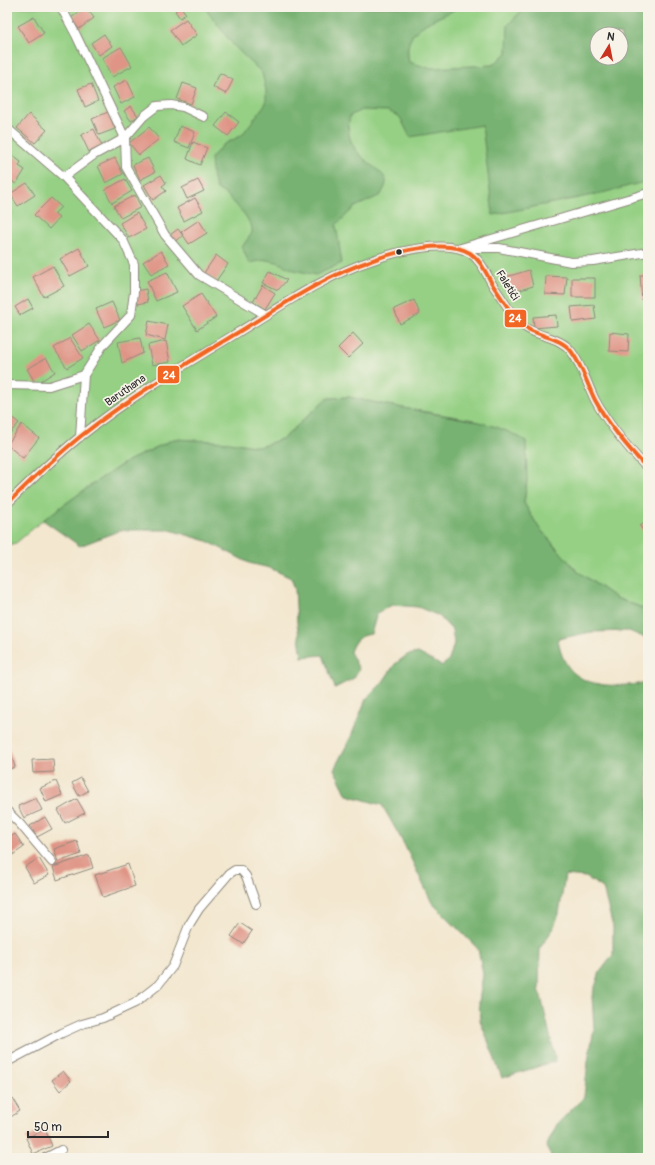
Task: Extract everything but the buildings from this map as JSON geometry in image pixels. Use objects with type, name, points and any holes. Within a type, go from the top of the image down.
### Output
[{"type":"street","points":[[61,7],[125,138],[126,167],[165,235],[199,275],[266,315]]},
{"type":"street","points":[[64,177],[94,154],[125,138],[144,116],[157,106],[171,105],[183,107],[204,117]]},
{"type":"street","points":[[7,128],[64,177],[123,240],[134,264],[134,292],[130,315],[103,345],[84,375],[80,437]]},
{"type":"street","points":[[461,248],[648,193]]},
{"type":"street","name":"Baruthana","points":[[7,504],[80,437],[163,377],[310,288],[373,260],[425,248],[451,246],[461,248]]},
{"type":"street","points":[[461,248],[499,248],[571,262],[593,261],[648,252]]},
{"type":"street","name":"Faletići","points":[[461,248],[473,254],[484,268],[494,286],[524,329],[563,344],[570,349],[578,361],[583,376],[609,425],[648,469]]},
{"type":"street","points":[[7,385],[48,386],[84,375]]},
{"type":"street","points":[[7,811],[52,862]]},
{"type":"street","points":[[7,1062],[62,1033],[82,1024],[103,1018],[136,1003],[158,985],[173,966],[189,925],[199,909],[229,874],[235,870],[241,870],[246,876],[256,904]]},
{"type":"street","points":[[45,1158],[61,1150]]},
{"type":"green space","points":[[7,7],[648,7],[648,610],[616,598],[577,571],[539,528],[524,503],[527,480],[474,420],[385,405],[349,397],[327,398],[284,438],[260,447],[229,442],[174,439],[126,462],[97,481],[43,520],[16,543],[7,545]]},
{"type":"green space","points":[[204,7],[459,7],[422,26],[415,32],[410,40],[408,50],[409,62],[429,68],[493,65],[507,53],[508,25],[525,7],[648,7],[648,181],[598,194],[493,215],[482,125],[410,137],[400,117],[388,111],[361,110],[350,116],[348,130],[351,142],[357,151],[385,177],[386,184],[381,195],[355,207],[336,225],[342,263],[316,275],[294,270],[277,262],[266,260],[249,263],[242,247],[252,233],[252,227],[245,215],[229,197],[216,188],[212,173],[211,158],[223,145],[242,135],[266,103],[266,90],[262,73],[234,46]]},
{"type":"green space","points":[[349,397],[467,419],[503,429],[526,441],[527,480],[524,503],[539,528],[577,571],[616,598],[648,610],[648,639],[629,631],[591,632],[558,639],[562,656],[569,668],[579,677],[590,682],[603,685],[633,685],[648,683],[648,1158],[552,1158],[546,1147],[557,1124],[584,1097],[588,1061],[594,1029],[592,996],[600,972],[613,955],[613,927],[603,888],[586,877],[565,875],[559,914],[553,929],[540,948],[539,988],[556,1061],[502,1078],[480,1020],[479,1002],[483,974],[478,949],[432,903],[404,844],[382,805],[347,795],[334,769],[350,739],[366,699],[382,683],[395,664],[407,655],[418,653],[442,666],[449,660],[454,643],[452,630],[439,616],[418,607],[392,605],[377,613],[371,634],[358,639],[353,644],[350,652],[359,669],[354,678],[335,688],[323,655],[302,657],[297,623],[295,589],[291,578],[270,568],[249,563],[207,541],[170,530],[121,530],[80,546],[43,520],[126,462],[174,439],[229,442],[260,447],[284,438],[327,398]]},
{"type":"transit line","name":"24","points":[[7,504],[62,452],[119,408],[177,369],[286,302],[337,274],[355,267],[395,253],[436,247],[460,249],[474,256],[481,264],[494,287],[515,318],[521,324],[536,333],[559,341],[571,351],[575,356],[595,400],[606,419],[626,445],[648,469]]}]
